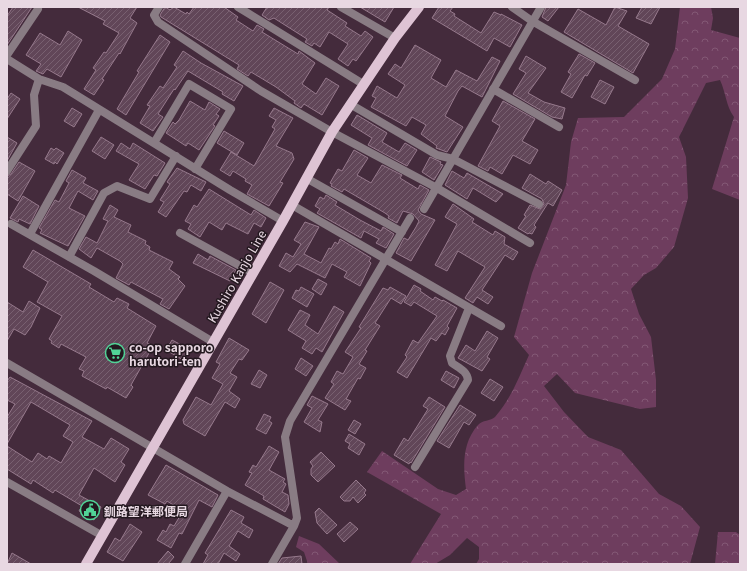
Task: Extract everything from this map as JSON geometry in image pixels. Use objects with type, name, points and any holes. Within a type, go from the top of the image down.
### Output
[{"type":"main road","name":"Kushiro Kanjo Line","points":[[86,564],[283,221],[332,132],[395,38],[419,7]]},
{"type":"street","points":[[159,7],[154,15],[158,22],[262,91],[332,132],[437,188],[530,243]]},
{"type":"street","points":[[238,7],[363,84]]},
{"type":"street","points":[[341,7],[395,38]]},
{"type":"street","points":[[512,7],[532,21],[635,80]]},
{"type":"street","points":[[424,209],[541,7]]},
{"type":"street","points":[[7,56],[38,9]]},
{"type":"street","points":[[7,59],[39,79],[63,88],[283,221]]},
{"type":"street","points":[[7,171],[36,126],[34,95],[39,79]]},
{"type":"street","points":[[154,143],[189,84],[231,109],[195,169]]},
{"type":"street","points":[[493,89],[559,127]]},
{"type":"street","points":[[350,104],[437,155],[453,159],[538,204]]},
{"type":"street","points":[[30,234],[99,110]]},
{"type":"street","points":[[69,257],[104,193],[118,186],[150,199],[176,156]]},
{"type":"street","points":[[306,178],[402,232]]},
{"type":"street","points":[[292,205],[501,326]]},
{"type":"street","points":[[272,564],[297,518],[285,437],[290,421],[410,218]]},
{"type":"street","points":[[11,224],[213,342]]},
{"type":"street","points":[[180,232],[253,273]]},
{"type":"street","points":[[415,467],[468,380],[468,375],[452,363],[450,356],[469,308]]},
{"type":"street","points":[[7,363],[227,491],[294,526]]},
{"type":"street","points":[[7,482],[101,536]]},
{"type":"street","points":[[185,564],[227,491]]},
{"type":"green space","points":[[680,7],[711,7],[713,18],[711,30],[740,38],[740,200],[712,189],[734,117],[729,108],[720,80],[706,83],[679,137],[686,157],[688,198],[674,247],[656,268],[644,275],[631,289],[639,314],[651,337],[656,380],[656,407],[640,409],[575,393],[557,374],[544,386],[564,412],[588,437],[621,450],[659,494],[681,506],[700,527],[690,564],[476,564],[479,559],[479,547],[467,538],[450,555],[435,564],[410,564],[441,514],[367,472],[382,451],[438,489],[456,495],[466,489],[464,463],[466,447],[469,439],[480,423],[495,417],[506,403],[529,355],[514,337],[532,273],[566,185],[571,142],[578,118],[624,117],[662,79],[675,49]]},
{"type":"green space","points":[[718,532],[736,532],[740,535],[740,564],[715,564]]},
{"type":"green space","points":[[299,536],[319,544],[340,564],[308,564],[304,552],[296,547]]},
{"type":"building","points":[[13,7],[32,7],[7,45],[7,16]]},
{"type":"building","points":[[78,7],[137,7],[130,18],[137,23],[120,54],[119,53],[102,79],[104,80],[94,95],[84,89],[96,70],[93,68],[104,52],[106,53],[119,33],[103,24],[105,21]]},
{"type":"building","points":[[165,7],[170,10],[174,7],[186,14],[187,12],[189,14],[194,7],[224,7],[238,17],[236,20],[253,31],[257,25],[264,29],[262,32],[298,54],[299,51],[315,63],[302,84],[316,94],[326,78],[339,86],[322,115],[304,104],[301,108],[294,103],[295,101],[276,87],[251,72],[248,76],[237,69],[239,65],[161,17],[160,15]]},
{"type":"building","points":[[267,7],[329,7],[327,10],[347,23],[345,26],[361,36],[365,31],[373,37],[356,61],[353,59],[348,66],[338,59],[348,44],[329,32],[320,47],[314,43],[312,46],[305,42],[307,39],[274,18],[269,20],[262,15]]},
{"type":"building","points":[[360,7],[394,7],[385,22]]},
{"type":"building","points":[[439,7],[453,7],[450,11],[455,14],[454,16],[481,33],[494,12],[522,25],[510,47],[494,38],[487,51],[432,18]]},
{"type":"building","points":[[546,7],[559,7],[548,21],[542,17]]},
{"type":"building","points":[[615,7],[627,11],[618,26],[649,44],[633,73],[564,32],[578,9],[606,25]]},
{"type":"building","points":[[642,7],[660,7],[651,24],[636,18]]},
{"type":"building","points":[[68,31],[82,40],[61,77],[47,69],[43,74],[36,71],[41,64],[26,55],[40,33],[60,45]]},
{"type":"building","points":[[160,35],[170,42],[126,115],[117,109],[139,72],[137,71]]},
{"type":"building","points":[[415,45],[441,60],[431,78],[446,87],[456,70],[477,81],[492,57],[500,61],[482,97],[462,86],[458,91],[445,116],[463,127],[447,152],[436,148],[437,146],[421,134],[426,125],[412,117],[406,126],[371,107],[376,98],[372,96],[377,86],[397,98],[405,85],[388,74],[395,64],[401,68]]},
{"type":"building","points":[[183,51],[201,63],[243,86],[234,101],[222,94],[223,92],[188,71],[158,114],[163,117],[153,131],[140,123],[150,106],[147,105],[160,86],[163,88],[177,67],[174,65]]},
{"type":"building","points":[[579,54],[595,63],[587,76],[585,75],[572,98],[561,92],[571,74],[568,72]]},
{"type":"building","points":[[526,56],[546,68],[528,93],[544,102],[565,108],[562,119],[552,117],[513,94],[526,73],[519,69]]},
{"type":"building","points":[[600,80],[614,87],[605,104],[591,97]]},
{"type":"building","points":[[11,93],[20,99],[7,119],[7,99]]},
{"type":"building","points":[[190,101],[205,110],[209,102],[220,109],[216,114],[219,116],[213,125],[215,126],[199,150],[188,143],[186,146],[166,133],[173,122],[175,124],[179,120]]},
{"type":"building","points":[[503,101],[535,119],[522,141],[538,150],[530,164],[513,155],[502,174],[490,167],[488,171],[478,166],[500,126],[492,121]]},
{"type":"building","points":[[72,108],[82,114],[74,127],[64,121]]},
{"type":"building","points":[[274,108],[293,118],[276,146],[292,153],[294,159],[280,182],[283,183],[269,206],[247,194],[252,185],[245,181],[246,179],[233,171],[230,176],[220,170],[231,152],[254,166],[275,129],[272,127],[276,120],[269,116]]},
{"type":"building","points":[[357,115],[387,133],[382,142],[399,152],[405,143],[417,150],[407,166],[368,145],[372,138],[351,125]]},
{"type":"building","points":[[224,131],[244,143],[237,155],[217,143]]},
{"type":"building","points":[[7,137],[17,143],[7,161]]},
{"type":"building","points":[[101,137],[114,145],[105,159],[92,151]]},
{"type":"building","points":[[121,143],[130,149],[133,143],[165,163],[157,176],[154,175],[145,189],[129,180],[139,164],[116,151]]},
{"type":"building","points":[[51,148],[54,150],[56,148],[64,153],[57,164],[45,159]]},
{"type":"building","points":[[354,150],[368,158],[357,175],[371,183],[382,165],[402,175],[400,178],[418,189],[420,185],[429,190],[418,210],[421,214],[435,220],[411,261],[396,253],[404,238],[408,240],[419,221],[413,214],[403,211],[397,223],[388,218],[389,216],[385,213],[344,189],[342,192],[331,186],[332,184],[330,183],[338,169],[342,171]]},
{"type":"building","points":[[430,157],[441,162],[440,164],[443,165],[434,180],[422,172]]},
{"type":"building","points":[[19,162],[35,171],[18,201],[7,194],[7,176],[11,174]]},
{"type":"building","points":[[177,168],[206,182],[201,191],[191,185],[187,192],[184,191],[166,217],[158,212],[164,202],[160,200],[170,184],[167,182]]},
{"type":"building","points":[[72,170],[86,178],[83,183],[98,191],[93,200],[78,191],[69,208],[85,216],[68,246],[40,233],[42,230],[39,228],[55,200],[59,202],[69,183],[66,181]]},
{"type":"building","points":[[452,171],[464,178],[467,173],[503,194],[496,202],[473,188],[467,199],[445,185]]},
{"type":"building","points":[[530,174],[546,184],[548,181],[562,190],[553,206],[548,203],[534,225],[536,227],[532,234],[528,234],[518,228],[526,216],[524,215],[530,205],[540,209],[544,204],[542,199],[522,188]]},
{"type":"building","points":[[209,189],[251,215],[254,210],[266,218],[261,227],[254,223],[248,234],[226,223],[222,230],[209,222],[200,237],[188,229],[191,224],[185,221],[194,205],[197,207]]},
{"type":"building","points":[[326,195],[337,202],[335,205],[360,220],[381,231],[383,227],[394,234],[386,248],[376,243],[379,239],[364,231],[361,238],[317,213],[320,209],[315,206],[320,197],[324,199]]},
{"type":"building","points":[[23,196],[39,206],[30,224],[19,219],[18,222],[10,218]]},
{"type":"building","points":[[453,204],[474,219],[472,222],[493,235],[495,231],[505,237],[504,244],[518,252],[513,260],[505,255],[482,290],[493,297],[488,304],[477,297],[473,303],[465,298],[485,267],[458,251],[447,271],[435,265],[457,224],[445,217]]},
{"type":"building","points":[[110,205],[118,210],[114,217],[131,225],[128,232],[146,241],[145,244],[150,247],[149,250],[173,262],[169,269],[180,277],[178,279],[185,286],[169,309],[160,304],[163,299],[131,282],[129,285],[116,278],[123,264],[120,261],[97,248],[91,258],[79,249],[86,237],[97,243],[108,221],[103,219]]},
{"type":"building","points":[[305,222],[319,227],[304,254],[321,263],[329,248],[331,249],[335,242],[338,244],[340,239],[371,258],[369,261],[371,263],[360,286],[344,277],[347,272],[332,264],[325,278],[297,264],[290,272],[279,266],[286,253],[293,257],[301,244],[294,240]]},
{"type":"building","points":[[33,250],[91,284],[89,287],[114,302],[117,298],[129,304],[127,308],[156,326],[147,343],[153,346],[131,385],[133,387],[126,398],[107,387],[106,389],[82,376],[84,371],[79,369],[86,357],[61,344],[59,348],[51,343],[52,341],[49,339],[62,316],[37,302],[48,282],[23,267]]},
{"type":"building","points":[[198,254],[208,260],[210,256],[236,270],[230,281],[193,263]]},
{"type":"building","points":[[318,279],[327,284],[321,295],[312,289]]},
{"type":"building","points":[[270,282],[284,290],[266,323],[252,314]]},
{"type":"building","points":[[414,285],[433,300],[435,297],[457,308],[447,326],[449,328],[445,335],[442,333],[436,341],[431,338],[407,378],[397,372],[407,357],[405,355],[413,340],[418,343],[437,316],[414,302],[411,306],[404,302]]},
{"type":"building","points":[[301,287],[314,294],[307,307],[292,298],[296,290],[299,291]]},
{"type":"building","points":[[390,287],[406,296],[401,304],[391,298],[375,323],[380,326],[365,350],[367,351],[359,364],[366,368],[360,379],[358,378],[346,399],[351,401],[345,410],[325,398],[334,384],[331,382],[337,371],[343,374],[353,357],[345,352],[361,328],[359,327],[383,288],[388,290]]},
{"type":"building","points":[[29,301],[40,308],[31,327],[25,335],[14,329],[7,341],[7,302],[23,312]]},
{"type":"building","points":[[334,306],[344,312],[322,352],[316,348],[312,354],[302,348],[306,341],[288,330],[300,310],[310,315],[305,325],[318,334]]},
{"type":"building","points":[[487,331],[498,338],[487,357],[490,359],[482,371],[458,358],[466,345],[475,351]]},
{"type":"building","points":[[229,338],[249,350],[242,360],[239,359],[230,373],[237,377],[229,391],[240,399],[235,408],[225,402],[205,436],[184,424],[183,420],[196,397],[211,405],[223,384],[212,378],[220,364],[216,362]]},
{"type":"building","points":[[172,340],[189,349],[183,360],[166,350]]},
{"type":"building","points":[[301,358],[313,366],[306,376],[295,369]]},
{"type":"building","points":[[259,370],[267,375],[260,388],[251,384]]},
{"type":"building","points":[[446,371],[459,378],[454,388],[441,380]]},
{"type":"building","points":[[10,377],[92,421],[82,437],[104,449],[111,438],[129,449],[121,462],[125,465],[115,482],[94,468],[79,495],[101,507],[94,520],[79,511],[82,506],[55,490],[53,493],[33,480],[31,484],[7,469],[7,446],[32,462],[38,453],[47,459],[49,456],[61,463],[73,442],[63,436],[70,425],[31,402],[7,444],[7,417],[15,404],[7,400],[7,381]]},
{"type":"building","points":[[490,379],[503,387],[494,401],[481,393]]},
{"type":"building","points":[[312,396],[328,404],[318,420],[322,422],[320,432],[304,422],[312,408],[307,405]]},
{"type":"building","points":[[429,397],[445,407],[409,464],[394,455],[404,438],[408,441],[428,409],[423,406]]},
{"type":"building","points":[[460,405],[476,415],[469,425],[464,422],[449,448],[437,441]]},
{"type":"building","points":[[264,414],[271,417],[269,421],[272,423],[266,434],[256,429]]},
{"type":"building","points":[[354,420],[361,424],[355,434],[348,430]]},
{"type":"building","points":[[349,434],[365,444],[359,455],[348,448],[350,444],[345,441]]},
{"type":"building","points":[[269,446],[279,452],[269,470],[285,479],[283,482],[286,484],[282,492],[288,495],[289,504],[285,512],[263,499],[264,496],[245,485],[252,473],[249,472],[253,465],[256,467]]},
{"type":"building","points":[[321,452],[335,466],[318,482],[311,475],[311,469],[313,466],[310,462]]},
{"type":"building","points":[[166,465],[218,495],[212,507],[199,500],[182,534],[179,533],[171,548],[157,540],[163,530],[166,532],[170,524],[174,526],[183,511],[167,501],[165,504],[148,495]]},
{"type":"building","points":[[356,480],[366,490],[364,493],[366,495],[358,503],[353,497],[350,501],[344,501],[340,497]]},
{"type":"building","points":[[319,508],[337,525],[327,534],[317,523],[315,512]]},
{"type":"building","points":[[231,510],[244,517],[241,523],[253,530],[249,538],[238,531],[229,546],[240,554],[236,561],[224,553],[218,564],[203,564],[208,555],[205,553]]},
{"type":"building","points":[[350,522],[358,529],[344,542],[337,534]]},
{"type":"building","points":[[130,524],[142,532],[123,561],[107,552],[115,538],[120,541]]},
{"type":"building","points":[[168,551],[174,557],[168,564],[157,564]]},
{"type":"building","points":[[12,553],[31,564],[7,564]]},
{"type":"building","points":[[301,556],[302,564],[278,564],[282,558]]},
{"type":"place","name":"co-op sapporo harutori-ten","points":[[115,353]]},
{"type":"place","name":"釧路望洋郵便局","points":[[90,510]]}]
